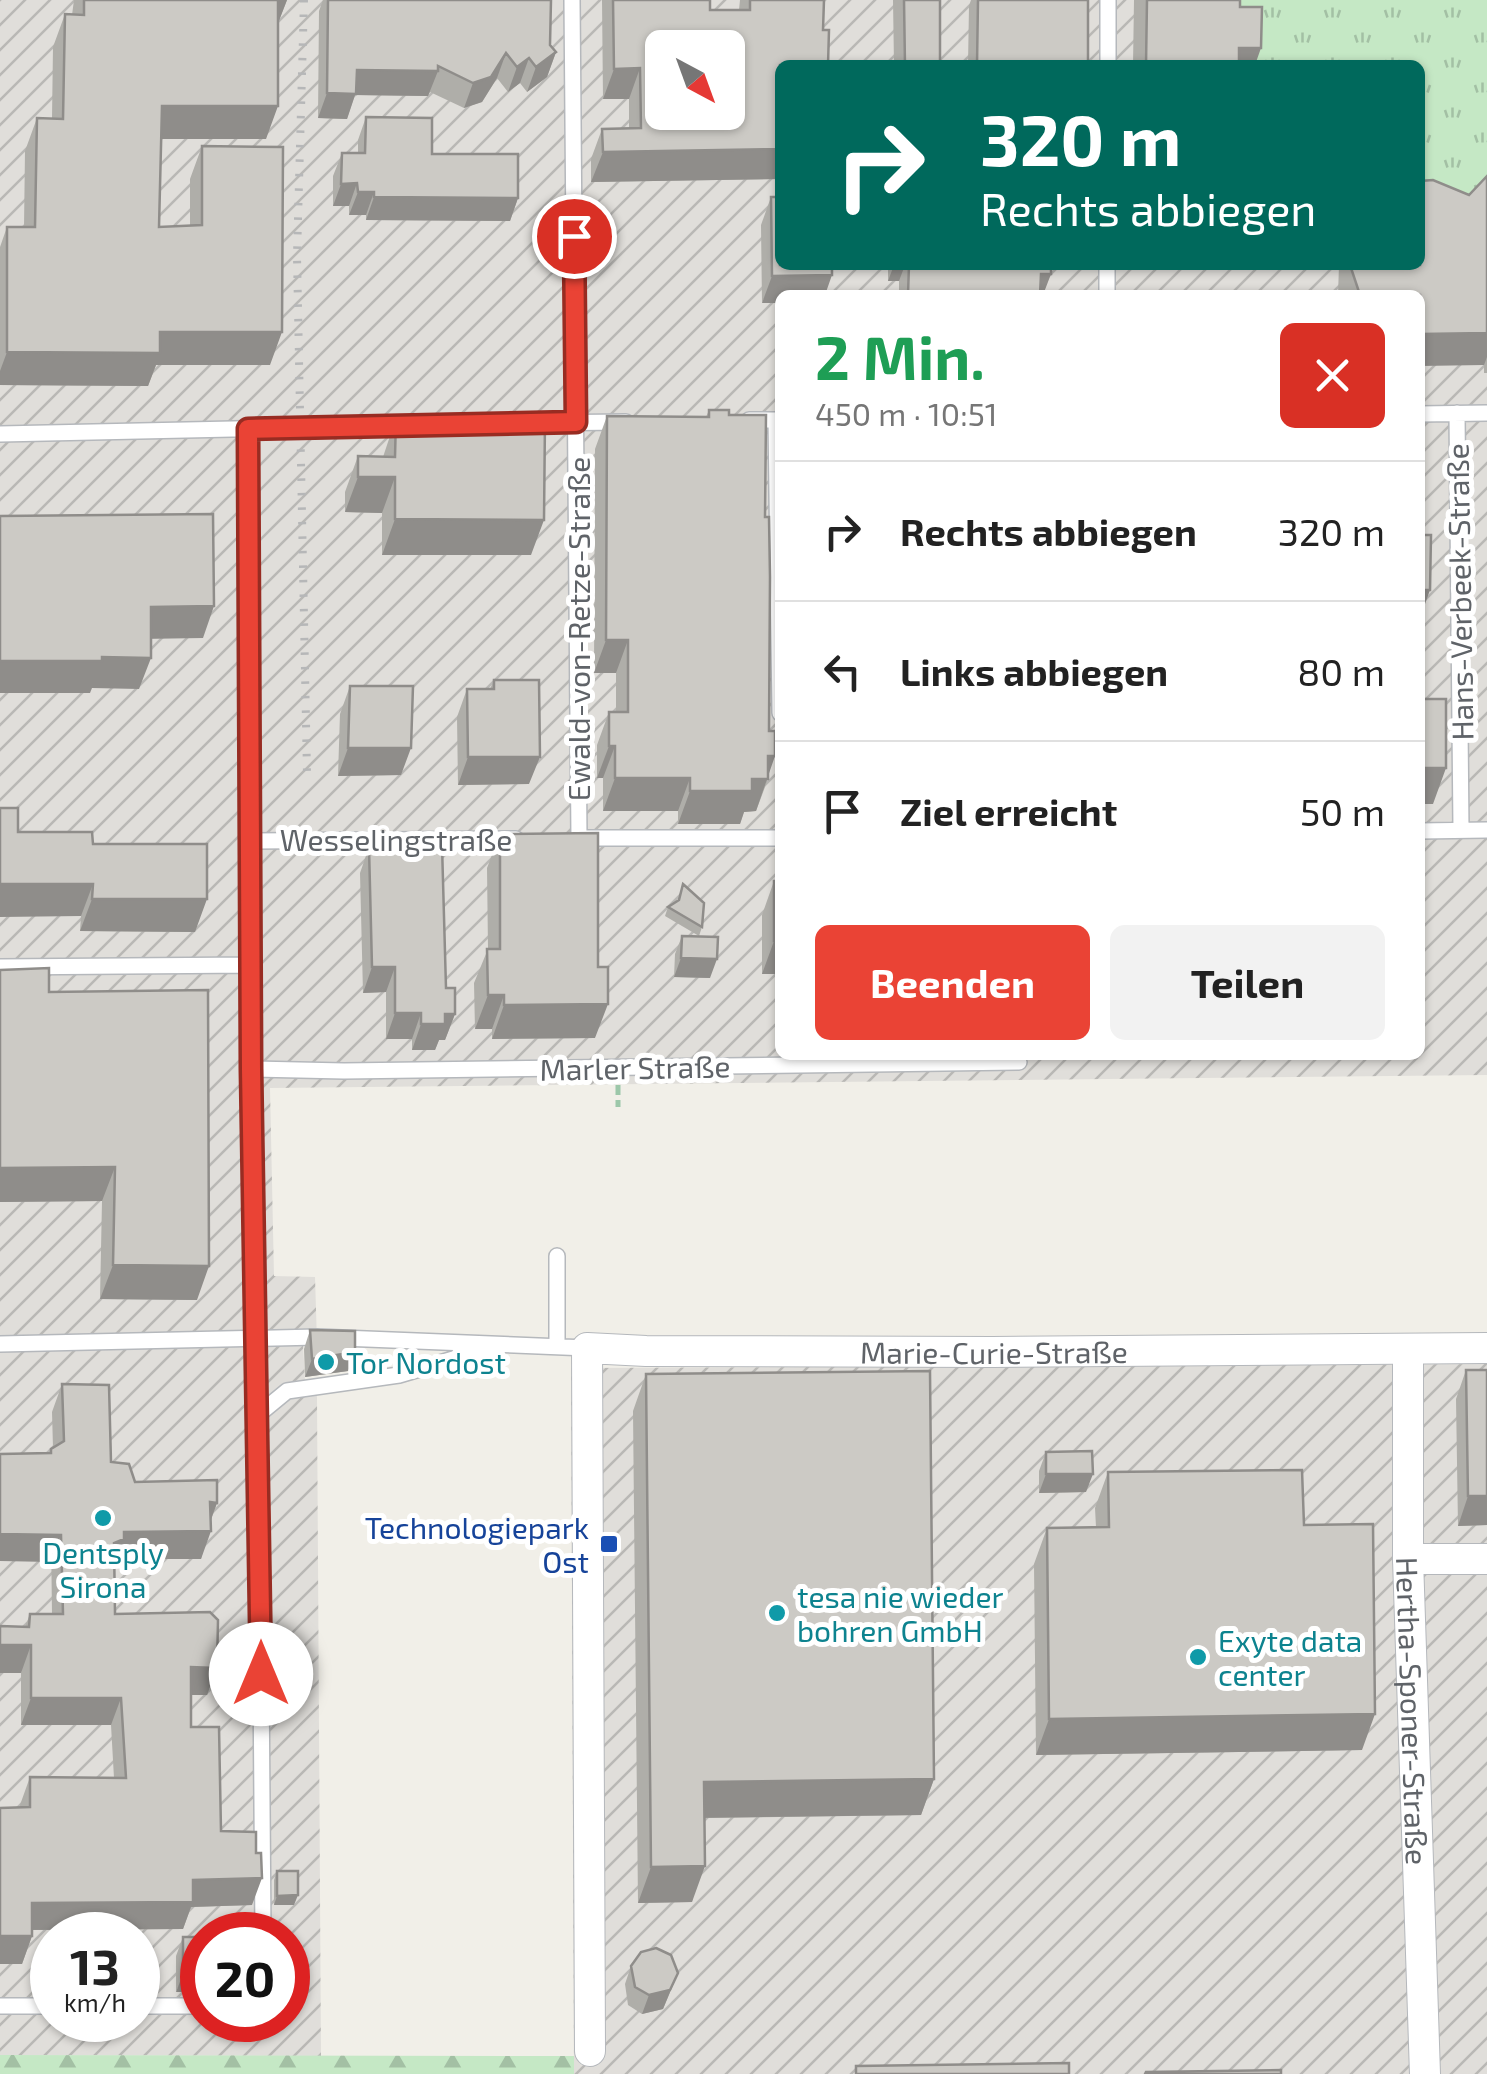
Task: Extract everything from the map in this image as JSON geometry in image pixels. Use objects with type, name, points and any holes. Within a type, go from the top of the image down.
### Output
[{"type":"street","name":"Marie-Curie-Straße","points":[[572,1347],[744,1352],[1487,1348]]},
{"type":"street","points":[[572,1347],[590,2051]]},
{"type":"street","name":"Hertha-Sponer-Straße","points":[[1408,1350],[1408,1559],[1426,2074]]},
{"type":"street","points":[[1408,1559],[1487,1558]]},
{"type":"lane","name":"Ewald-von-Retze-Straße","points":[[572,0],[579,838]]},
{"type":"lane","points":[[1108,0],[1108,60]]},
{"type":"lane","points":[[1425,414],[1487,412]]},
{"type":"lane","name":"Hans-Verbeek-Straße","points":[[1457,413],[1462,830]]},
{"type":"lane","points":[[740,420],[775,420]]},
{"type":"lane","points":[[517,424],[649,422]]},
{"type":"lane","points":[[0,434],[419,425]]},
{"type":"lane","points":[[248,429],[251,1069],[258,1338],[263,1912]]},
{"type":"lane","points":[[1425,831],[1487,830]]},
{"type":"lane","name":"Wesselingstraße","points":[[251,840],[540,838]]},
{"type":"lane","points":[[560,838],[775,838]]},
{"type":"lane","points":[[0,967],[251,964]]},
{"type":"lane","name":"Marler Straße","points":[[251,1069],[1020,1062]]},
{"type":"lane","points":[[557,1256],[572,1347]]},
{"type":"lane","points":[[0,1344],[258,1338]]},
{"type":"lane","name":"Marie-Curie-Straße","points":[[258,1338],[572,1347]]},
{"type":"lane","points":[[259,1414],[286,1391],[400,1374],[503,1344]]},
{"type":"lane","points":[[0,2006],[30,2006]]},
{"type":"path","points":[[618,1084],[618,1107]]},
{"type":"shaded area","points":[[0,0],[1487,0],[1487,1075],[270,1088],[274,1276],[315,1277],[317,1342],[303,1343],[305,1381],[316,1381],[321,2056],[0,2055]]},
{"type":"shaded area","points":[[1487,1364],[1487,2074],[574,2074],[571,1368]]},
{"type":"green space","points":[[1227,0],[1487,0],[1487,197],[1425,212],[1425,60],[1246,60]]},
{"type":"green space","points":[[0,2055],[574,2056],[574,2074],[0,2074]]},
{"type":"building","points":[[84,0],[278,0],[278,106],[162,106],[159,227],[202,225],[202,146],[283,147],[282,332],[160,332],[160,353],[7,352],[7,227],[35,227],[37,118],[63,119],[65,14],[84,15]]},
{"type":"building","points":[[328,0],[551,0],[550,45],[556,52],[536,67],[529,58],[517,67],[506,53],[491,77],[473,83],[438,66],[438,71],[357,70],[356,94],[327,93]]},
{"type":"building","points":[[613,0],[710,0],[710,10],[750,10],[750,0],[824,0],[823,30],[829,30],[828,60],[775,60],[775,149],[603,152],[602,129],[641,128],[640,68],[614,69]]},
{"type":"building","points":[[904,0],[940,0],[940,60],[905,60]]},
{"type":"building","points":[[978,0],[1088,0],[1088,60],[977,60]]},
{"type":"building","points":[[1147,0],[1240,0],[1240,7],[1262,7],[1261,48],[1239,48],[1239,60],[1146,60]]},
{"type":"building","points":[[366,117],[432,118],[432,154],[518,154],[518,198],[374,197],[374,192],[358,192],[357,183],[341,184],[342,153],[365,153]]},
{"type":"building","points":[[1487,176],[1487,333],[1425,334],[1425,290],[1358,290],[1352,270],[1425,270],[1425,181],[1433,180],[1469,195]]},
{"type":"building","points":[[771,197],[775,197],[775,270],[832,270],[832,275],[772,276]]},
{"type":"building","points":[[909,270],[1051,270],[1051,274],[1041,274],[1040,290],[908,290]]},
{"type":"building","points":[[709,410],[729,410],[729,415],[766,415],[769,731],[775,731],[775,756],[768,756],[768,779],[752,779],[752,791],[690,791],[690,778],[615,778],[615,746],[609,746],[609,712],[628,712],[628,640],[606,640],[607,416],[709,417]]},
{"type":"building","points":[[396,418],[545,419],[544,520],[395,519],[395,477],[358,477],[358,456],[395,457]]},
{"type":"building","points":[[213,514],[214,606],[151,607],[151,658],[0,661],[0,516]]},
{"type":"building","points":[[1425,535],[1431,535],[1430,590],[1425,590]]},
{"type":"building","points":[[494,680],[539,680],[540,757],[468,757],[467,689],[494,689]]},
{"type":"building","points":[[350,686],[413,686],[411,748],[348,748]]},
{"type":"building","points":[[1425,699],[1446,699],[1446,768],[1425,768]]},
{"type":"building","points":[[0,808],[18,808],[18,832],[92,832],[93,844],[207,844],[207,899],[92,899],[93,884],[0,884]]},
{"type":"building","points":[[598,833],[598,967],[608,967],[608,1004],[504,1005],[504,995],[488,995],[487,949],[500,949],[500,834]]},
{"type":"building","points":[[442,845],[446,988],[455,988],[455,1014],[445,1014],[445,1024],[421,1024],[421,1013],[395,1013],[395,967],[372,967],[369,847]]},
{"type":"building","points":[[683,884],[704,903],[702,927],[668,907],[679,900]]},
{"type":"building","points":[[682,936],[718,937],[717,959],[681,958]]},
{"type":"building","points":[[49,968],[49,992],[208,990],[209,1266],[113,1265],[115,1167],[0,1168],[0,970]]},
{"type":"building","points":[[310,1330],[355,1331],[355,1352],[312,1359]]},
{"type":"building","points":[[1466,1370],[1487,1370],[1487,1496],[1468,1496]]},
{"type":"building","name":"tesa nie wieder bohren GmbH","points":[[930,1371],[934,1779],[704,1782],[705,1866],[651,1867],[646,1374]]},
{"type":"building","points":[[62,1384],[109,1385],[111,1462],[129,1464],[135,1482],[217,1480],[217,1503],[210,1502],[211,1531],[124,1532],[124,1539],[114,1543],[115,1614],[210,1612],[218,1620],[217,1668],[191,1667],[191,1727],[219,1727],[221,1831],[256,1832],[262,1878],[193,1880],[193,1902],[32,1903],[30,1936],[0,1936],[0,1808],[30,1807],[30,1777],[126,1778],[121,1698],[31,1698],[31,1645],[0,1645],[0,1626],[29,1627],[30,1614],[63,1614],[61,1535],[0,1534],[0,1454],[51,1453],[64,1441]]},
{"type":"building","points":[[1092,1451],[1093,1474],[1046,1474],[1046,1452]]},
{"type":"building","name":"Exyte data center","points":[[1302,1470],[1304,1525],[1373,1524],[1375,1714],[1049,1719],[1047,1528],[1109,1527],[1108,1472]]},
{"type":"building","points":[[277,1871],[298,1871],[298,1895],[277,1896]]},
{"type":"building","points":[[656,1948],[671,1955],[678,1973],[670,1990],[649,1995],[635,1987],[631,1966],[641,1952]]},
{"type":"building","points":[[1069,2063],[1069,2074],[856,2074],[856,2066]]},
{"type":"building","points":[[1281,2070],[1281,2074],[1145,2074],[1146,2072]]},
{"type":"railway","points":[[304,0],[297,256],[307,774]]},
{"type":"place","name":"Tor Nordost","points":[[326,1362]]},
{"type":"place","name":"Dentsply Sirona","points":[[103,1518]]},
{"type":"place","name":"Technologiepark Ost","points":[[609,1544]]},
{"type":"place","name":"tesa nie wieder bohren GmbH","points":[[777,1613]]},
{"type":"place","name":"Exyte data center","points":[[1198,1657]]},
{"type":"route","points":[[261,1674],[251,1069],[248,429],[576,422],[574,236]]}]
